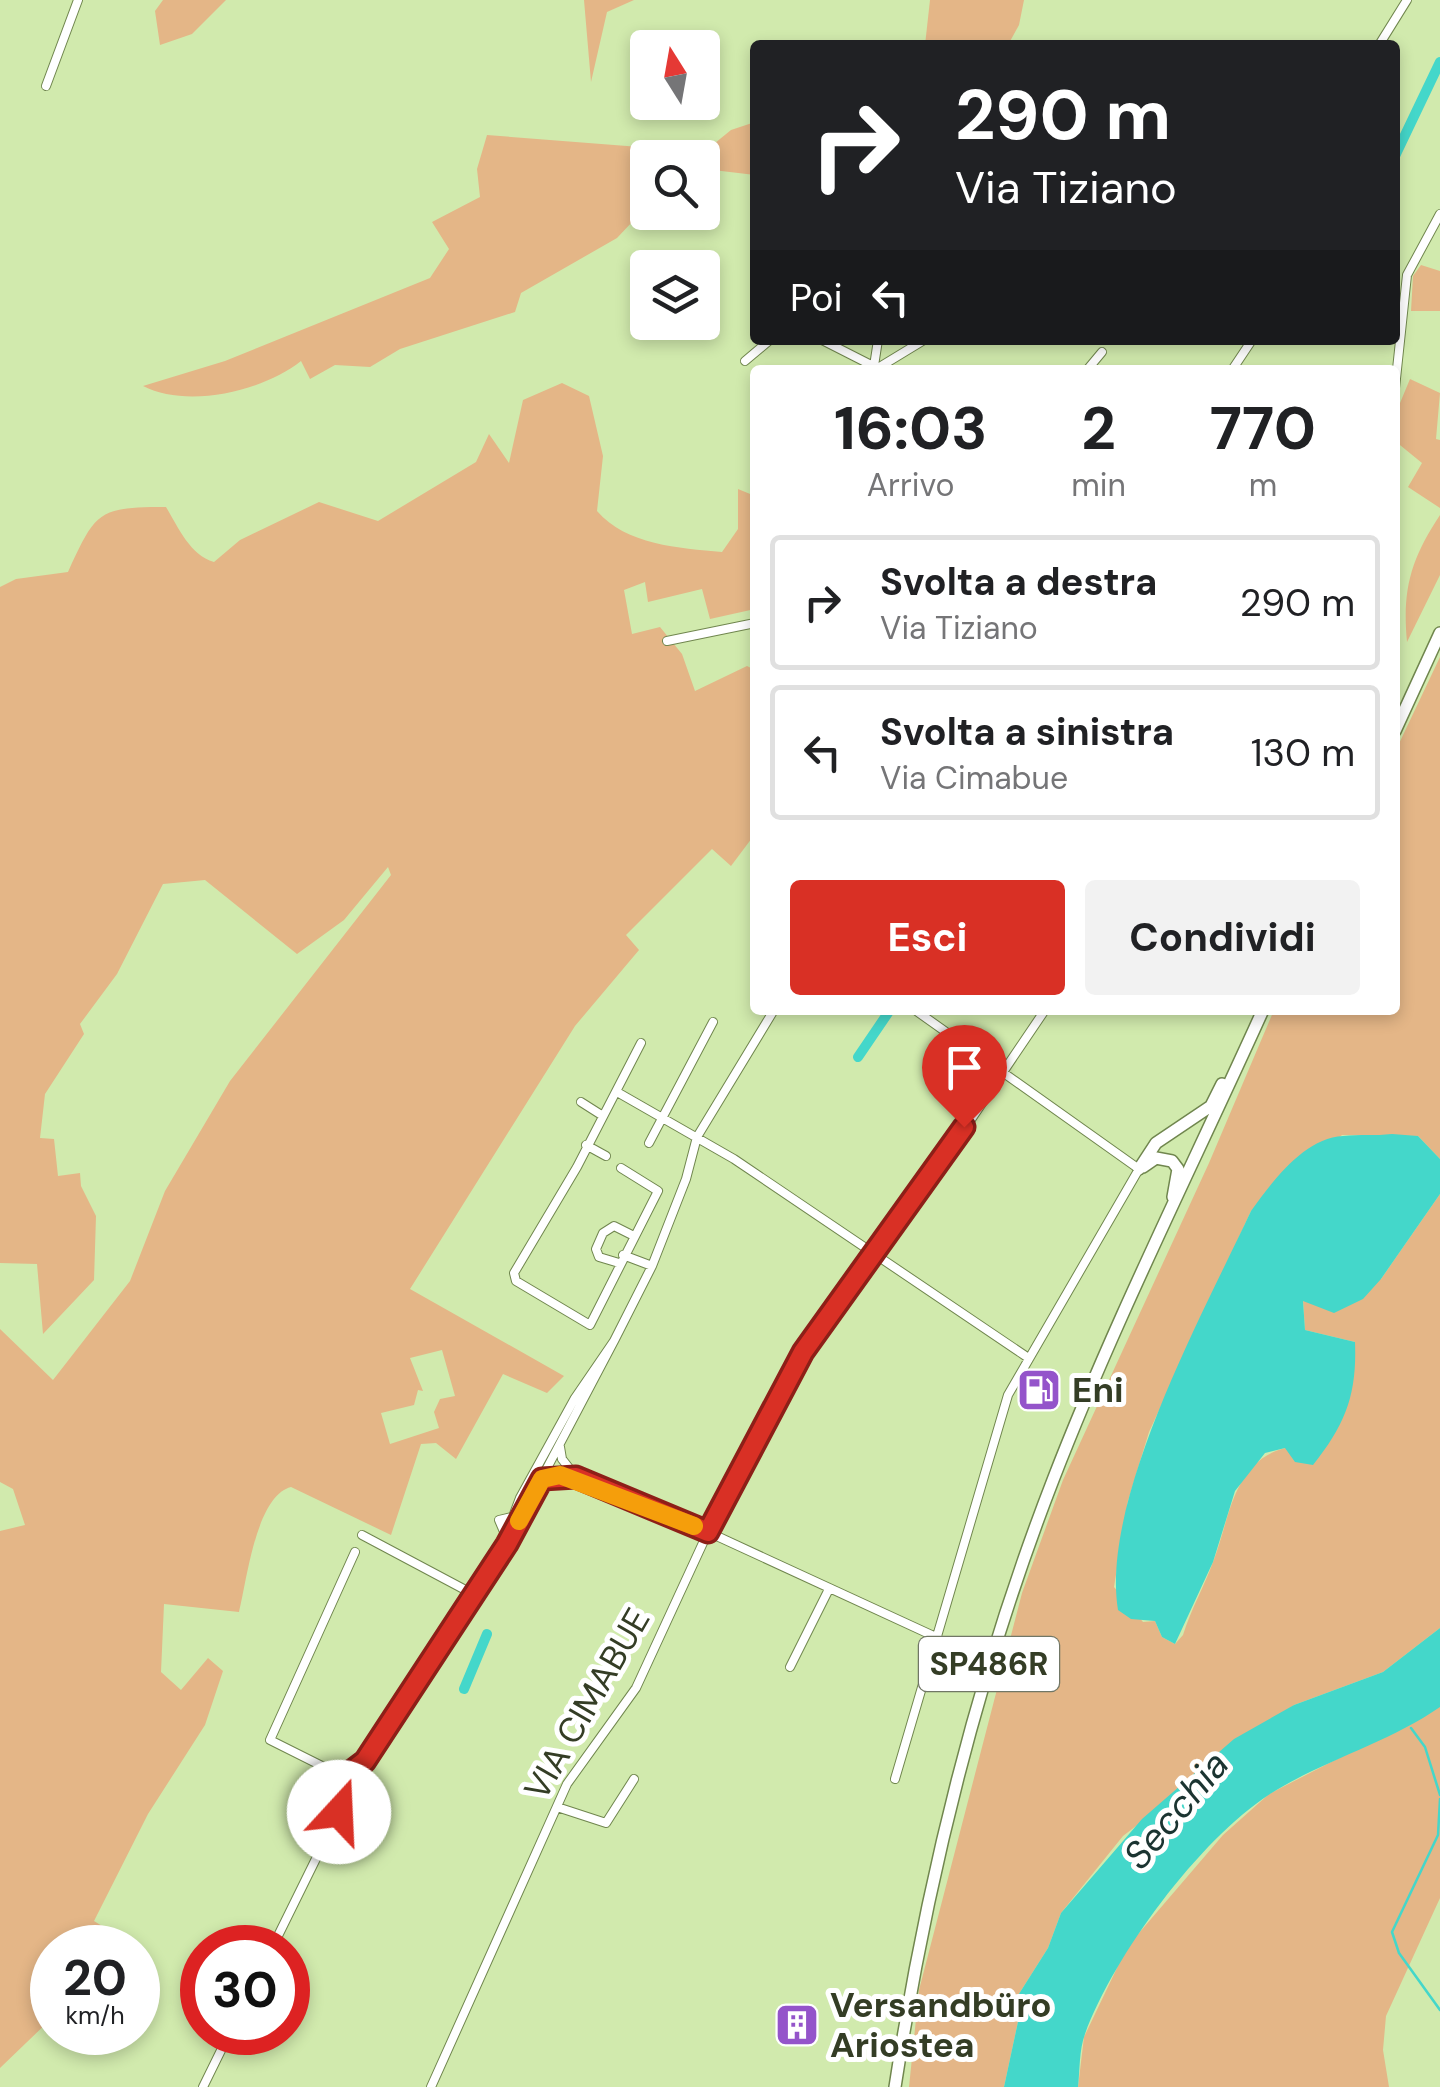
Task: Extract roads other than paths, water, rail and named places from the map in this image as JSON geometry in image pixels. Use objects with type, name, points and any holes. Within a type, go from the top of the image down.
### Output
[{"type":"main road","points":[[1400,720],[1440,633]]},
{"type":"main road","name":"SP486R","points":[[895,2087],[942,1834],[996,1642],[1053,1479],[1261,1015]]},
{"type":"main road","points":[[1139,1169],[1156,1143],[1210,1106],[1234,1059],[1248,1043]]},
{"type":"main road","points":[[1139,1169],[1164,1157],[1178,1170],[1176,1191],[1151,1261]]},
{"type":"street","points":[[46,86],[78,0]]},
{"type":"street","points":[[1382,40],[1407,0]]},
{"type":"street","points":[[1400,340],[1407,274],[1440,214]]},
{"type":"street","points":[[1400,276],[1407,274]]},
{"type":"street","points":[[745,360],[764,345]]},
{"type":"street","points":[[838,345],[873,365]]},
{"type":"street","points":[[883,365],[916,345]]},
{"type":"street","points":[[1091,365],[1102,352]]},
{"type":"street","points":[[667,640],[750,624]]},
{"type":"street","points":[[283,1925],[339,1812],[344,1777],[365,1761],[502,1546],[560,1446],[652,1266],[686,1179],[697,1137],[771,1015]]},
{"type":"street","points":[[895,1778],[1008,1395],[1139,1169],[922,1015]]},
{"type":"street","name":"VIA CIMABUE","points":[[430,2087],[567,1784],[636,1688],[708,1532],[803,1352],[947,1155],[1040,1015]]},
{"type":"street","points":[[649,1143],[714,1022]]},
{"type":"street","points":[[622,1168],[658,1191],[632,1235],[590,1325],[514,1279],[641,1043]]},
{"type":"street","points":[[617,1092],[697,1137],[1027,1357]]},
{"type":"street","points":[[580,1102],[603,1116]]},
{"type":"street","points":[[586,1145],[606,1156]]},
{"type":"street","points":[[632,1235],[614,1226],[603,1233],[596,1249],[599,1257],[652,1266]]},
{"type":"street","points":[[502,1546],[512,1517],[574,1398],[614,1341]]},
{"type":"street","points":[[560,1446],[562,1460],[576,1477]]},
{"type":"street","points":[[542,1479],[576,1477],[708,1532],[938,1638]]},
{"type":"street","points":[[505,1534],[498,1520],[524,1510]]},
{"type":"street","points":[[362,1534],[472,1594]]},
{"type":"street","points":[[344,1777],[270,1740],[355,1552]]},
{"type":"street","points":[[790,1667],[830,1589]]},
{"type":"street","points":[[557,1807],[606,1822],[612,1820],[634,1779]]},
{"type":"street","points":[[202,2087],[218,2055]]},
{"type":"water","points":[[1349,1135],[1418,1136],[1440,1159],[1440,1194],[1363,1299],[1334,1313],[1303,1301],[1305,1330],[1355,1342],[1354,1377],[1347,1408],[1334,1436],[1313,1465],[1295,1462],[1285,1448],[1265,1453],[1235,1491],[1213,1562],[1175,1644],[1162,1637],[1155,1621],[1131,1619],[1118,1610],[1117,1565],[1125,1515],[1160,1407],[1251,1211],[1279,1175],[1315,1144]]},
{"type":"water","name":"Secchia","points":[[1440,1628],[1440,1707],[1399,1731],[1291,1782],[1243,1814],[1188,1869],[1116,1970],[1085,2034],[1078,2087],[1004,2087],[1019,2017],[1017,1997],[1048,1948],[1061,1913],[1142,1819],[1234,1739],[1294,1705],[1383,1672]]},
{"type":"waterway","points":[[1400,146],[1440,62]]},
{"type":"waterway","points":[[858,1057],[887,1015]]},
{"type":"waterway","points":[[464,1689],[487,1634]]},
{"type":"waterway","points":[[1411,1728],[1425,1747],[1440,1795]]},
{"type":"waterway","points":[[1440,1799],[1438,1835],[1392,1932],[1399,1953],[1440,2010]]},
{"type":"place","name":"Eni","points":[[1039,1390]]},
{"type":"place","name":"Versandbüro Ariostea","points":[[797,2025]]}]
